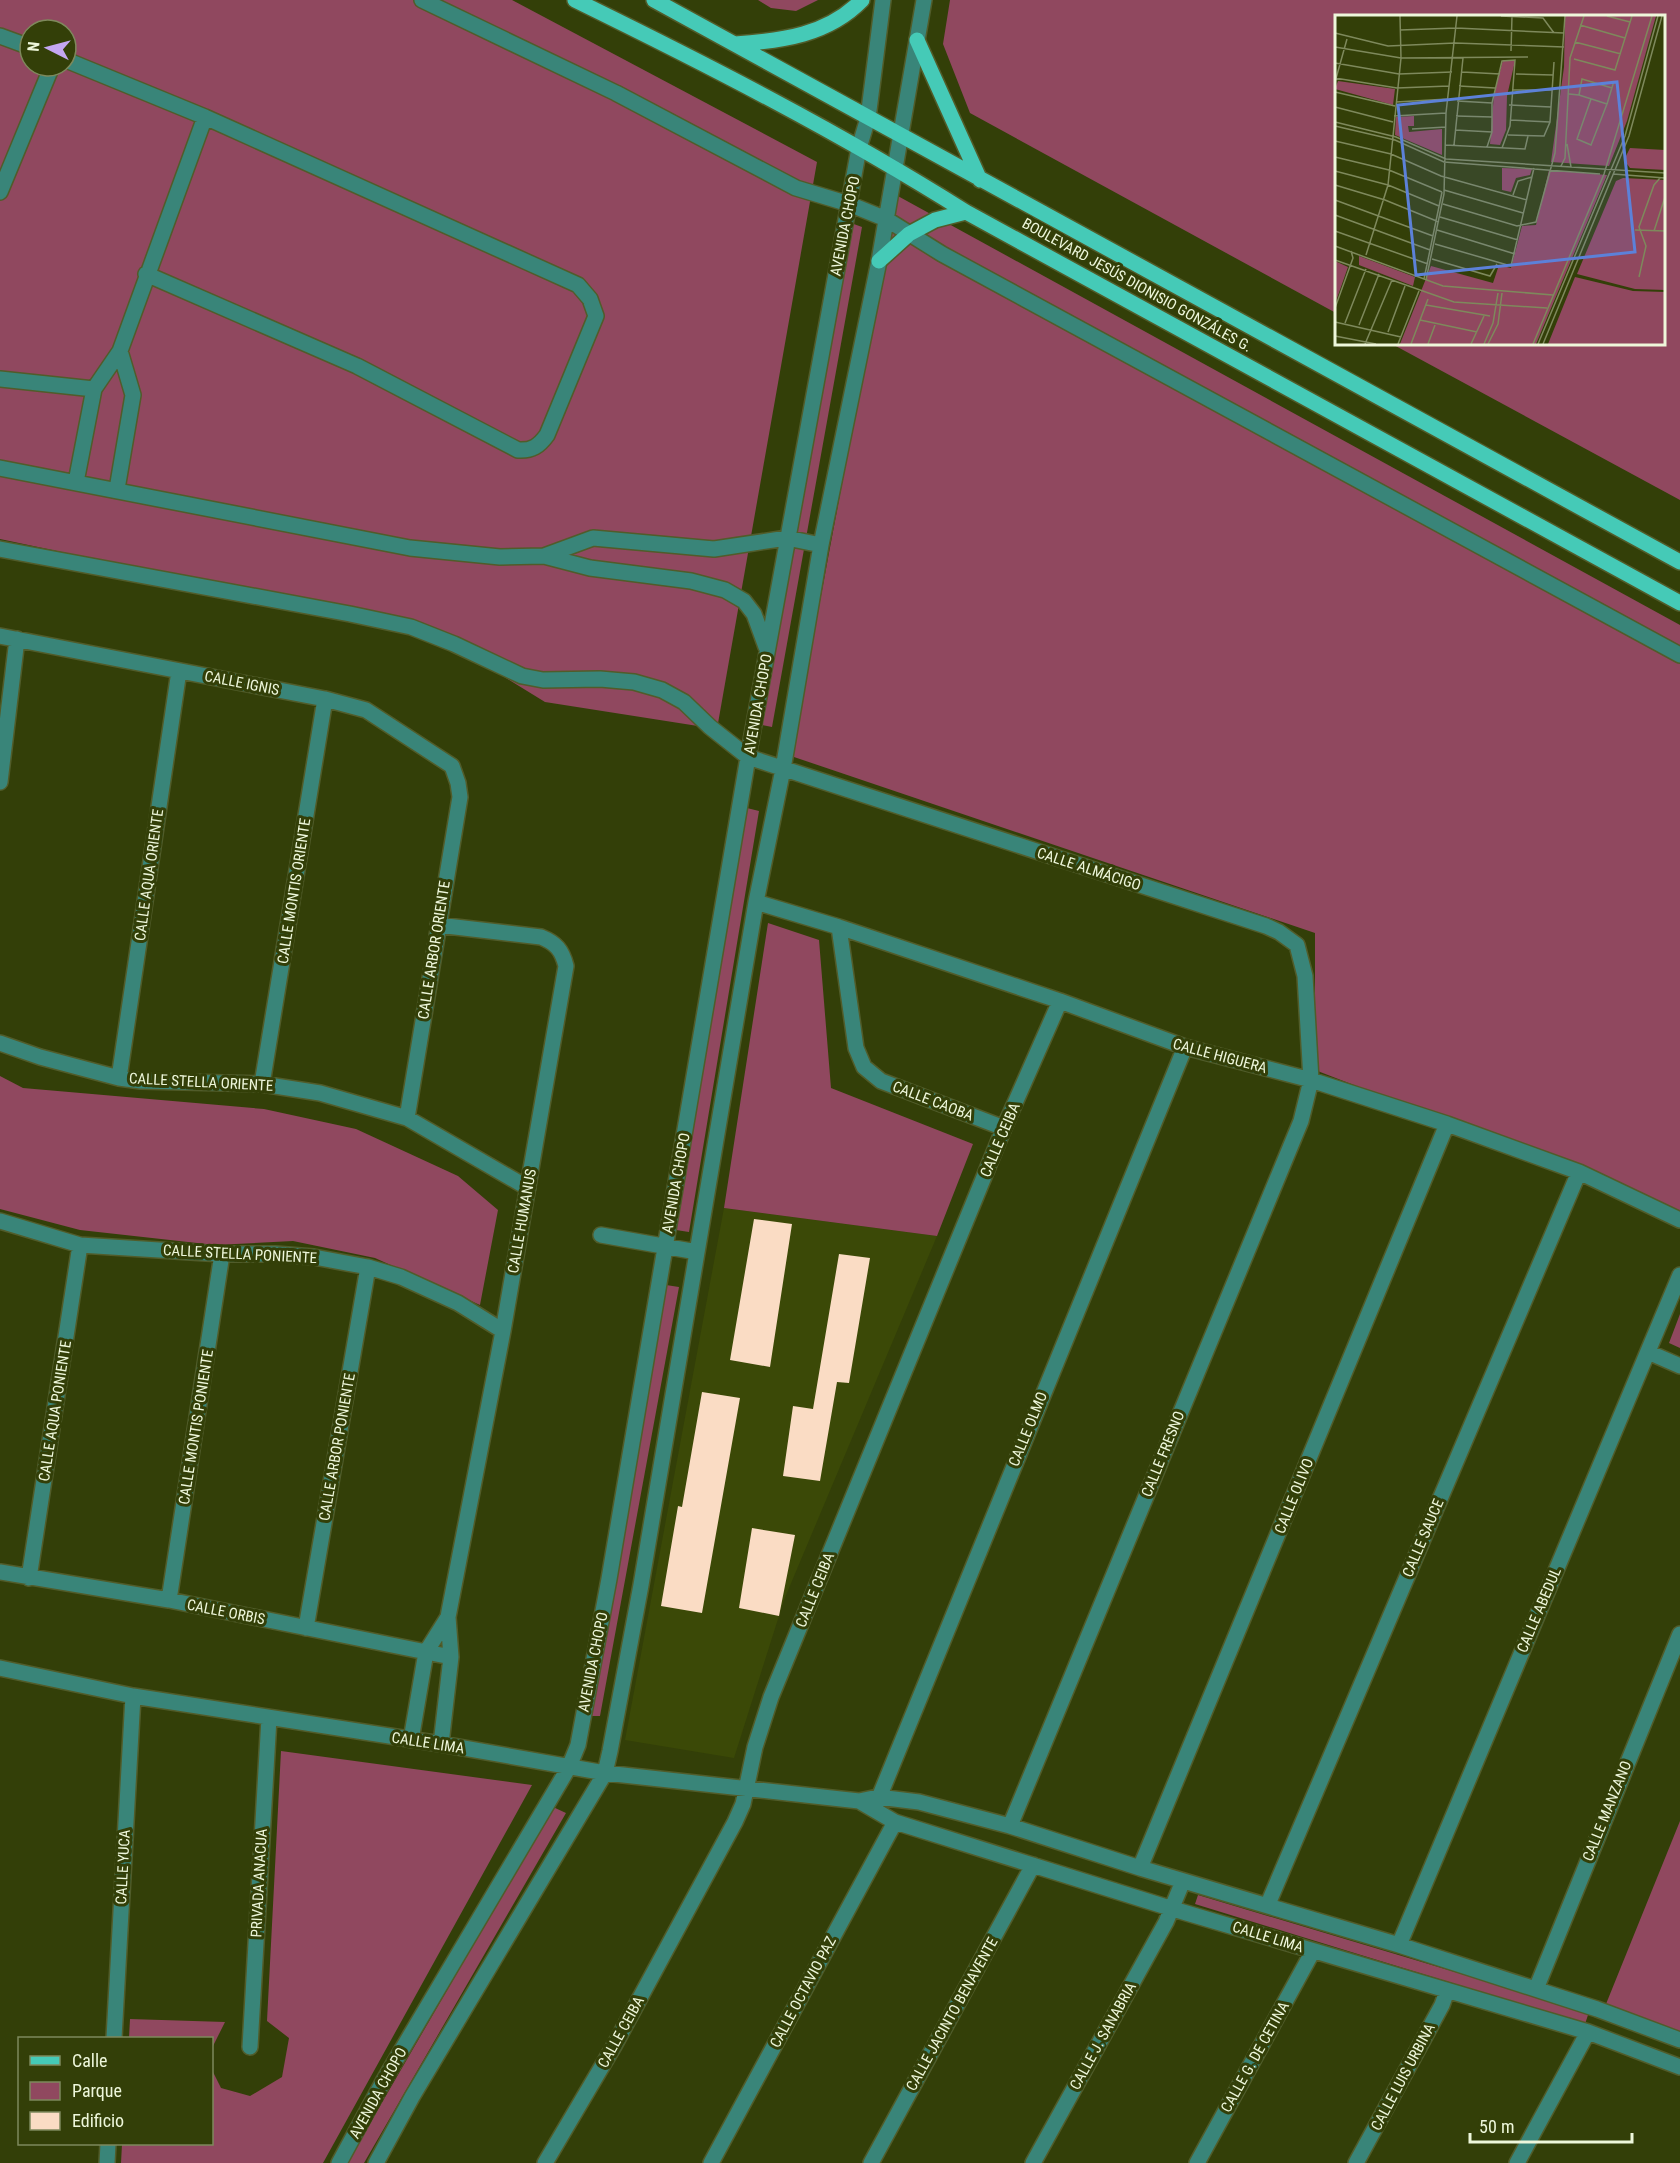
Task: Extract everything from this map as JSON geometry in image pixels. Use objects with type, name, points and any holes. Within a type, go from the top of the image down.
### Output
[{"type":"main road","name":"BOULEVARD JESÚS DIONISIO GONZÁLES G.","points":[[575,0],[714,69],[894,167],[966,212],[1680,603]]},
{"type":"main road","name":"BOULEVARD JESÚS DIONISIO GONZÁLES G.","points":[[654,0],[1680,562]]},
{"type":"main road","points":[[734,44],[769,42],[809,34],[838,20],[862,0]]},
{"type":"main road","points":[[917,40],[980,180]]},
{"type":"main road","points":[[879,261],[909,234],[935,220],[966,212]]},
{"type":"street","points":[[422,0],[616,93],[796,188],[849,204],[886,219],[909,234],[1680,655]]},
{"type":"street","name":"AVENIDA CHOPO","points":[[339,2163],[384,2080],[569,1767],[578,1745],[609,1579],[767,650],[859,148],[867,118],[883,0]]},
{"type":"street","points":[[376,2163],[412,2097],[604,1773],[610,1750],[641,1585],[756,902],[783,769],[821,545],[879,261],[924,0]]},
{"type":"street","points":[[0,36],[18,43]]},
{"type":"street","points":[[78,65],[205,117],[578,285],[590,299],[596,316],[547,435],[534,449],[518,450],[357,366],[146,274]]},
{"type":"street","points":[[0,192],[47,78]]},
{"type":"street","points":[[76,482],[94,389],[120,351],[146,274],[205,117]]},
{"type":"street","points":[[117,489],[133,395],[120,351]]},
{"type":"street","points":[[0,379],[94,389]]},
{"type":"street","points":[[0,468],[410,548],[500,557],[544,556],[590,568],[691,581],[725,590],[744,601],[754,614],[767,650]]},
{"type":"street","points":[[544,556],[593,538],[714,549],[787,538],[821,545]]},
{"type":"street","name":"CALLE ALMÁCIGO","points":[[0,549],[411,627],[454,644],[522,676],[543,680],[600,679],[634,682],[662,690],[684,702],[710,727],[748,757],[1279,932],[1297,945],[1302,959],[1311,1080]]},
{"type":"street","name":"CALLE IGNIS","points":[[0,636],[325,699],[366,710],[452,766],[458,783]]},
{"type":"street","points":[[0,782],[17,639]]},
{"type":"street","name":"CALLE AQUA ORIENTE","points":[[118,1078],[179,671]]},
{"type":"street","name":"CALLE MONTIS ORIENTE","points":[[262,1084],[325,699]]},
{"type":"street","name":"CALLE ARBOR ORIENTE","points":[[407,1118],[460,797],[458,783]]},
{"type":"street","name":"CALLE HIGUERA","points":[[756,902],[839,927],[1185,1047],[1311,1080],[1447,1124],[1578,1172],[1680,1220]]},
{"type":"street","name":"CALLE HUMANUS","points":[[438,925],[541,937],[554,942],[563,952],[566,966],[503,1331],[448,1617],[451,1657],[441,1744]]},
{"type":"street","name":"CALLE CAOBA","points":[[839,927],[856,1048],[864,1067],[881,1081],[1004,1128]]},
{"type":"street","name":"CALLE CEIBA","points":[[545,2163],[625,2026],[735,1822],[747,1790],[755,1748],[771,1697],[1004,1128],[1060,1002]]},
{"type":"street","name":"CALLE STELLA ORIENTE","points":[[0,1043],[40,1058],[141,1082],[262,1084],[320,1093],[407,1118],[528,1188]]},
{"type":"street","name":"CALLE OLMO","points":[[876,1804],[1185,1047]]},
{"type":"street","name":"CALLE FRESNO","points":[[1010,1826],[1301,1121],[1311,1080]]},
{"type":"street","name":"CALLE OLIVO","points":[[1140,1868],[1447,1124]]},
{"type":"street","name":"CALLE SAUCE","points":[[1268,1905],[1578,1172]]},
{"type":"street","name":"CALLE STELLA PONIENTE","points":[[0,1221],[80,1245],[222,1254],[275,1254],[314,1257],[368,1267],[401,1277],[458,1303],[503,1331]]},
{"type":"street","points":[[601,1234],[697,1252]]},
{"type":"street","name":"CALLE AQUA PONIENTE","points":[[29,1578],[80,1245]]},
{"type":"street","name":"CALLE MONTIS PONIENTE","points":[[169,1600],[222,1254]]},
{"type":"street","name":"CALLE ARBOR PONIENTE","points":[[306,1628],[368,1267]]},
{"type":"street","name":"CALLE ABEDUL","points":[[1399,1945],[1680,1275]]},
{"type":"street","points":[[1648,1352],[1680,1366]]},
{"type":"street","name":"CALLE ORBIS","points":[[0,1572],[169,1600],[451,1657]]},
{"type":"street","name":"CALLE HUMANUS","points":[[411,1740],[426,1652],[448,1617]]},
{"type":"street","name":"CALLE MANZANO","points":[[1536,1989],[1680,1634]]},
{"type":"street","name":"CALLE LIMA","points":[[0,1668],[133,1696],[441,1744],[604,1773],[876,1804],[919,1802],[1010,1826],[1140,1868],[1399,1945],[1597,2008],[1680,2040]]},
{"type":"street","name":"CALLE YUCA","points":[[114,2037],[133,1696]]},
{"type":"street","name":"PRIVADA ANACUA","points":[[250,2047],[269,1718]]},
{"type":"street","name":"CALLE LIMA","points":[[876,1804],[895,1822],[1173,1909],[1588,2032],[1680,2067]]},
{"type":"street","name":"CALLE OCTAVIO PAZ","points":[[711,2163],[895,1822]]},
{"type":"street","name":"CALLE JACINTO BENAVENTE","points":[[871,2163],[1033,1865]]},
{"type":"street","name":"CALLE J. SANABRIA","points":[[1033,2163],[1173,1909],[1183,1881]]},
{"type":"street","name":"CALLE G. DE CETINA","points":[[1197,2163],[1313,1951]]},
{"type":"street","name":"CALLE LUIS URBINA","points":[[1356,2163],[1442,2005],[1447,1991]]},
{"type":"street","points":[[1517,2163],[1588,2032]]},
{"type":"street","points":[[106,2163],[108,2145]]},
{"type":"shaded area","points":[[724,1208],[937,1236],[784,1600],[734,1758],[625,1740]]},
{"type":"green space","points":[[0,0],[512,0],[817,162],[717,729],[545,702],[426,629],[0,539]]},
{"type":"green space","points":[[758,0],[818,0],[796,11],[771,8]]},
{"type":"green space","points":[[950,0],[1680,0],[1680,500],[1394,345],[1665,345],[1665,15],[1335,15],[1335,312],[970,113],[943,44]]},
{"type":"green space","points":[[896,195],[1680,625],[1680,1211],[1315,1070],[1315,933],[791,756]]},
{"type":"green space","points":[[851,223],[862,227],[772,727],[762,725]]},
{"type":"green space","points":[[747,808],[759,811],[689,1232],[676,1230]]},
{"type":"green space","points":[[768,923],[819,940],[831,1088],[973,1144],[937,1236],[724,1208]]},
{"type":"green space","points":[[0,1076],[23,1088],[264,1109],[356,1129],[458,1176],[498,1210],[480,1305],[375,1258],[293,1241],[215,1245],[80,1230],[0,1209]]},
{"type":"green space","points":[[666,1285],[679,1287],[600,1716],[587,1716]]},
{"type":"green space","points":[[1680,1314],[1680,1348],[1669,1343]]},
{"type":"green space","points":[[281,1751],[532,1785],[323,2163],[121,2163],[122,2145],[213,2145],[213,2072],[221,2088],[250,2096],[282,2077],[289,2038],[267,2021]]},
{"type":"green space","points":[[553,1807],[566,1813],[364,2163],[347,2163]]},
{"type":"green space","points":[[1680,1821],[1680,2042],[1606,2004]]},
{"type":"green space","points":[[1198,1895],[1589,2012],[1585,2024],[1195,1904]]},
{"type":"green space","points":[[130,2019],[225,2022],[213,2046],[213,2037],[129,2037]]},
{"type":"building","points":[[754,1219],[792,1224],[770,1367],[730,1360]]},
{"type":"building","points":[[839,1254],[870,1258],[849,1383],[837,1382],[820,1481],[783,1476],[793,1406],[813,1409]]},
{"type":"building","points":[[702,1392],[740,1398],[702,1613],[661,1606],[678,1506],[682,1507]]},
{"type":"building","points":[[752,1528],[795,1535],[779,1616],[739,1608]]}]
